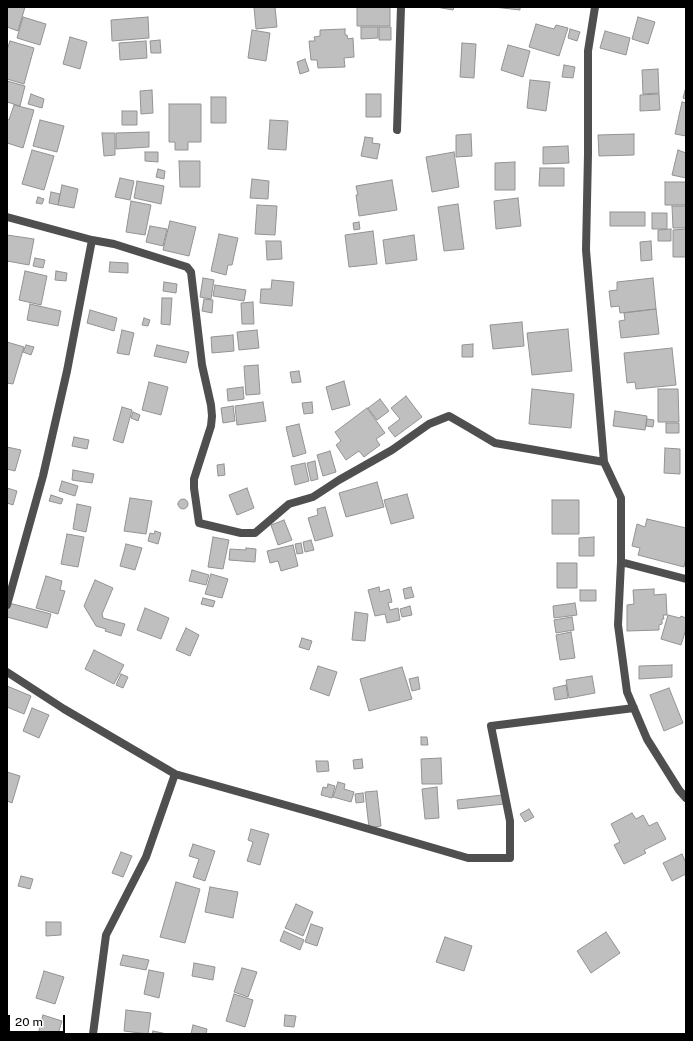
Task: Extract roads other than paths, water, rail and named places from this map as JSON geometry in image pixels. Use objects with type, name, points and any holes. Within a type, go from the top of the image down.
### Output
[{"type":"street","points":[[397,130],[401,7]]},
{"type":"street","points":[[595,7],[588,51],[586,250],[604,462],[620,498],[621,562],[618,625],[627,692],[647,739],[679,790],[686,798]]},
{"type":"street","points":[[7,217],[92,240],[114,244],[187,266],[191,272],[202,365],[212,416],[211,426],[194,479],[194,488],[200,523],[241,533],[255,533],[289,504],[313,497],[339,480],[392,450],[429,424],[449,416],[495,443],[604,462]]},
{"type":"street","points":[[7,605],[43,476],[67,371],[92,240]]},
{"type":"street","points":[[621,562],[686,579]]},
{"type":"street","points":[[7,672],[64,709],[175,774],[468,858],[510,858],[510,821],[491,726],[634,708]]},
{"type":"street","points":[[93,1034],[106,935],[146,857],[175,774]]}]
